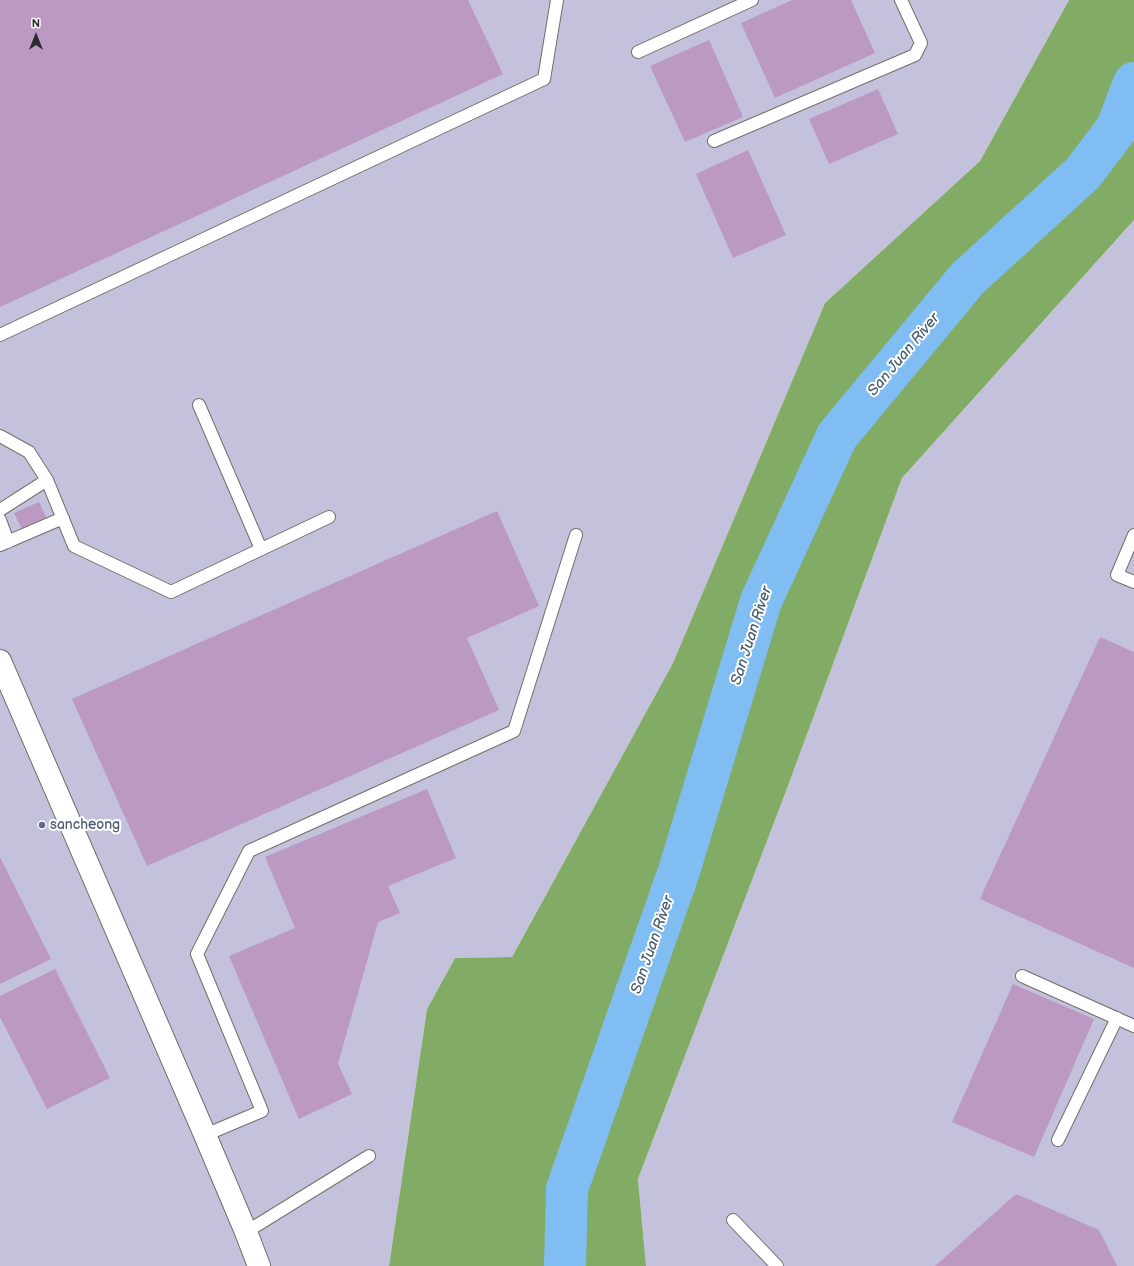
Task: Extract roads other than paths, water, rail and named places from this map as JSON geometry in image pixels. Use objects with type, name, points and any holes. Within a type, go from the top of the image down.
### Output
[{"type":"street","points":[[0,661],[205,1135],[259,1266]]},
{"type":"lane","points":[[0,335],[544,79],[557,0]]},
{"type":"lane","points":[[638,52],[752,0]]},
{"type":"lane","points":[[714,141],[915,55],[921,43],[901,0]]},
{"type":"lane","points":[[199,405],[261,549]]},
{"type":"lane","points":[[0,436],[29,452],[47,480],[74,546],[171,592],[329,517]]},
{"type":"lane","points":[[0,510],[47,480]]},
{"type":"lane","points":[[0,520],[4,544],[63,518]]},
{"type":"lane","points":[[205,1135],[262,1111],[197,954],[249,851],[514,732],[576,535]]},
{"type":"lane","points":[[1134,535],[1116,575],[1134,582]]},
{"type":"lane","points":[[1022,976],[1134,1026]]},
{"type":"lane","points":[[1058,1140],[1116,1018]]},
{"type":"lane","points":[[246,1232],[369,1156]]},
{"type":"lane","points":[[733,1220],[777,1266]]},
{"type":"waterway","name":"San Juan River","points":[[565,1266],[567,1189],[679,871],[761,601],[837,436],[967,279],[1083,173],[1117,128],[1134,83]]},
{"type":"place","name":"sancheong","points":[[42,825]]}]
